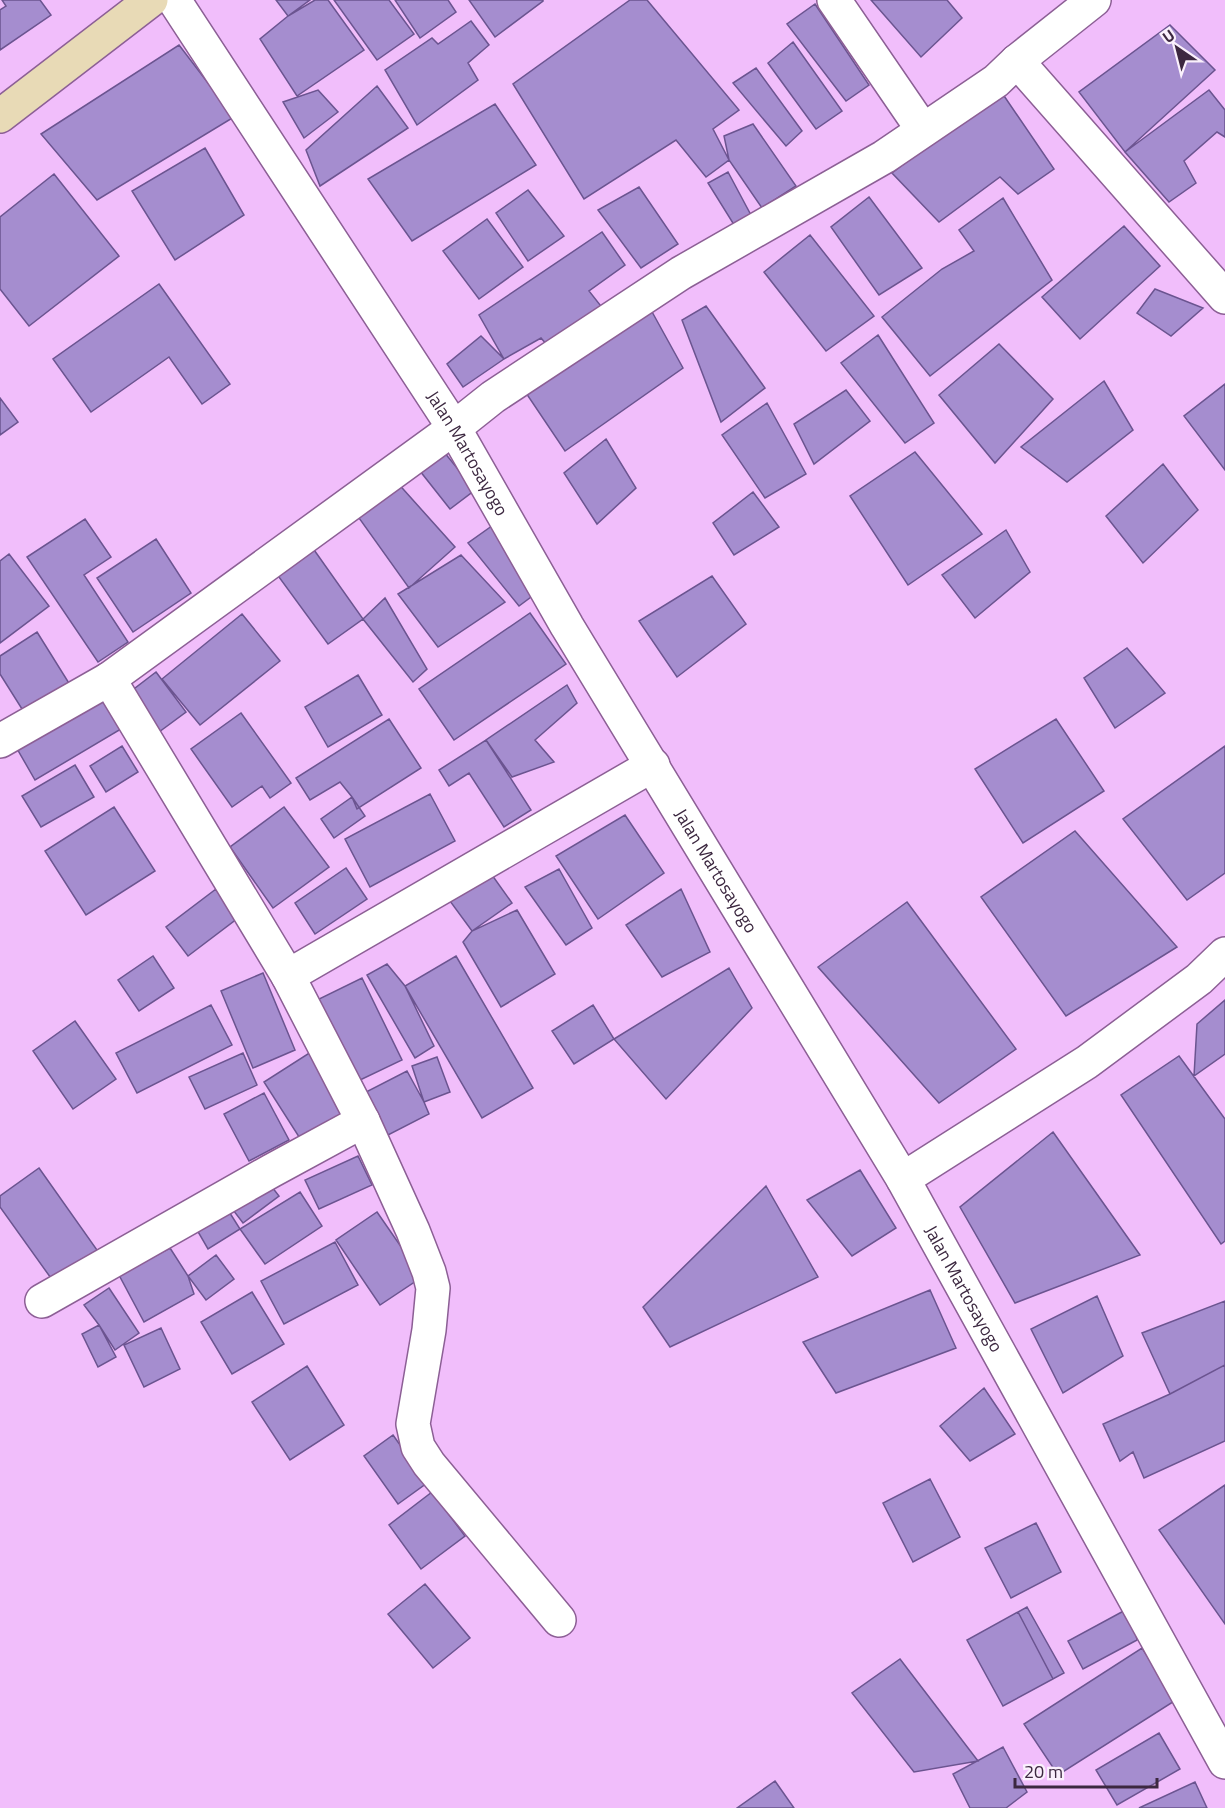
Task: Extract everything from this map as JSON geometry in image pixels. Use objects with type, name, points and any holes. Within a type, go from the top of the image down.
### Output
[{"type":"street","points":[[0,116],[152,0]]},
{"type":"street","name":"Jalan Martosayogo","points":[[174,0],[454,428],[567,626],[903,1179],[1225,1762]]},
{"type":"street","points":[[834,0],[923,130]]},
{"type":"street","points":[[0,741],[109,679],[454,428],[493,397],[681,273],[884,157],[996,81],[1017,61],[1094,0]]},
{"type":"street","points":[[1017,61],[1225,297]]},
{"type":"street","points":[[109,679],[288,976],[363,1121],[413,1231],[433,1288],[429,1330],[413,1424],[418,1447],[429,1464],[559,1620]]},
{"type":"street","points":[[288,976],[653,765]]},
{"type":"street","points":[[903,1179],[1087,1062],[1199,979],[1225,954]]},
{"type":"street","points":[[42,1301],[363,1121]]},
{"type":"building","points":[[2,0],[40,0],[51,15],[0,50],[0,10],[6,6]]},
{"type":"building","points":[[276,0],[310,0],[288,16]]},
{"type":"building","points":[[315,0],[328,0],[364,50],[297,96],[260,39],[288,16]]},
{"type":"building","points":[[334,0],[389,0],[414,34],[377,60]]},
{"type":"building","points":[[395,0],[448,0],[456,12],[420,38]]},
{"type":"building","points":[[469,0],[543,0],[543,1],[495,37]]},
{"type":"building","points":[[630,0],[647,0],[739,110],[713,129],[729,160],[706,177],[676,140],[584,199],[513,84]]},
{"type":"building","points":[[871,0],[947,0],[962,18],[921,57]]},
{"type":"building","points":[[815,4],[869,85],[846,101],[787,24]]},
{"type":"building","points":[[471,21],[489,45],[468,63],[478,80],[417,125],[385,70],[432,38],[438,44]]},
{"type":"building","points":[[1170,25],[1215,70],[1125,152],[1079,92]]},
{"type":"building","points":[[793,42],[842,111],[816,129],[768,63]]},
{"type":"building","points":[[179,45],[234,117],[97,200],[41,134]]},
{"type":"building","points":[[756,68],[802,131],[786,146],[733,83]]},
{"type":"building","points":[[377,86],[408,128],[320,186],[306,150]]},
{"type":"building","points":[[318,90],[338,112],[304,138],[283,102]]},
{"type":"building","points":[[1000,90],[1054,169],[1018,194],[1000,177],[939,222],[892,173]]},
{"type":"building","points":[[1209,90],[1225,110],[1225,137],[1217,132],[1184,161],[1196,183],[1169,202],[1125,152]]},
{"type":"building","points":[[495,104],[536,165],[412,241],[368,179]]},
{"type":"building","points":[[753,124],[796,186],[762,208],[729,160],[724,136]]},
{"type":"building","points":[[205,148],[244,215],[175,260],[132,191]]},
{"type":"building","points":[[728,172],[752,217],[736,228],[708,183]]},
{"type":"building","points":[[54,174],[119,256],[29,326],[0,289],[0,217]]},
{"type":"building","points":[[639,187],[678,244],[641,268],[598,210]]},
{"type":"building","points":[[528,190],[564,236],[528,261],[496,213]]},
{"type":"building","points":[[869,197],[922,268],[879,295],[831,227]]},
{"type":"building","points":[[1003,198],[1052,280],[930,376],[882,317],[942,269],[974,251],[959,230]]},
{"type":"building","points":[[487,219],[523,267],[479,299],[443,251]]},
{"type":"building","points":[[1124,226],[1160,266],[1080,339],[1042,297]]},
{"type":"building","points":[[602,232],[625,265],[589,291],[604,310],[548,346],[541,338],[504,359],[479,315]]},
{"type":"building","points":[[810,235],[874,316],[826,351],[764,272]]},
{"type":"building","points":[[159,284],[230,384],[202,404],[169,357],[91,412],[53,359]]},
{"type":"building","points":[[1155,289],[1203,308],[1171,336],[1137,313]]},
{"type":"building","points":[[706,306],[765,388],[721,422],[682,320]]},
{"type":"building","points":[[651,310],[683,368],[565,451],[524,390]]},
{"type":"building","points":[[878,335],[934,423],[905,443],[841,363]]},
{"type":"building","points":[[481,336],[504,359],[463,387],[447,364]]},
{"type":"building","points":[[999,344],[1053,399],[995,463],[939,395]]},
{"type":"building","points":[[1104,381],[1133,430],[1067,482],[1021,447]]},
{"type":"building","points":[[1225,384],[1225,470],[1184,416]]},
{"type":"building","points":[[846,390],[870,421],[814,464],[794,424]]},
{"type":"building","points":[[0,398],[18,422],[0,435]]},
{"type":"building","points":[[767,403],[806,474],[765,498],[722,435]]},
{"type":"building","points":[[606,439],[636,488],[597,524],[564,473]]},
{"type":"building","points":[[444,452],[475,490],[450,509],[420,471]]},
{"type":"building","points":[[915,452],[982,534],[908,585],[850,496]]},
{"type":"building","points":[[1163,464],[1198,510],[1143,563],[1106,516]]},
{"type":"building","points":[[395,480],[455,547],[409,588],[354,511]]},
{"type":"building","points":[[753,492],[779,527],[734,555],[713,523]]},
{"type":"building","points":[[85,519],[111,557],[84,575],[128,642],[98,662],[27,557]]},
{"type":"building","points":[[496,523],[535,594],[519,606],[468,543]]},
{"type":"building","points":[[1006,530],[1030,572],[975,618],[942,575]]},
{"type":"building","points":[[156,539],[191,593],[133,632],[97,578]]},
{"type":"building","points":[[312,547],[363,619],[328,644],[276,573]]},
{"type":"building","points":[[9,554],[49,606],[0,643],[0,561]]},
{"type":"building","points":[[461,555],[505,602],[438,647],[398,594]]},
{"type":"building","points":[[712,576],[746,624],[677,677],[639,621]]},
{"type":"building","points":[[385,598],[427,669],[413,682],[363,619]]},
{"type":"building","points":[[530,613],[566,664],[454,740],[419,689]]},
{"type":"building","points":[[242,614],[280,661],[200,725],[162,679]]},
{"type":"building","points":[[37,632],[72,688],[27,717],[0,674],[0,656]]},
{"type":"building","points":[[1127,648],[1165,693],[1115,728],[1084,678]]},
{"type":"building","points":[[156,672],[186,712],[159,732],[130,692]]},
{"type":"building","points":[[358,675],[382,715],[328,747],[305,707]]},
{"type":"building","points":[[567,685],[577,703],[535,740],[554,762],[512,777],[486,740]]},
{"type":"building","points":[[99,690],[121,729],[35,780],[12,740]]},
{"type":"building","points":[[241,713],[291,783],[270,798],[262,786],[232,807],[191,749]]},
{"type":"building","points":[[389,719],[421,768],[357,809],[352,797],[340,782],[310,800],[296,778]]},
{"type":"building","points":[[1056,719],[1104,791],[1023,843],[975,769]]},
{"type":"building","points":[[486,740],[531,810],[504,827],[469,773],[449,786],[439,770]]},
{"type":"building","points":[[122,746],[138,772],[106,792],[90,766]]},
{"type":"building","points":[[1225,746],[1225,873],[1187,900],[1123,819]]},
{"type":"building","points":[[75,765],[94,797],[41,827],[22,796]]},
{"type":"building","points":[[430,794],[455,841],[370,887],[345,839]]},
{"type":"building","points":[[352,797],[365,816],[334,838],[321,819]]},
{"type":"building","points":[[114,807],[155,871],[86,915],[45,851]]},
{"type":"building","points":[[284,807],[329,867],[273,908],[230,847]]},
{"type":"building","points":[[625,815],[664,873],[598,919],[556,856]]},
{"type":"building","points":[[1075,831],[1177,947],[1066,1016],[981,897]]},
{"type":"building","points":[[346,868],[367,899],[315,934],[295,903]]},
{"type":"building","points":[[487,868],[512,903],[472,931],[447,897]]},
{"type":"building","points":[[559,869],[592,928],[566,945],[525,887]]},
{"type":"building","points":[[216,889],[238,918],[188,956],[166,927]]},
{"type":"building","points":[[681,889],[710,952],[662,977],[626,925]]},
{"type":"building","points":[[907,902],[1016,1049],[939,1103],[818,967]]},
{"type":"building","points":[[517,910],[555,974],[501,1007],[463,942],[472,931]]},
{"type":"building","points":[[153,956],[174,988],[139,1011],[118,980]]},
{"type":"building","points":[[456,956],[533,1088],[482,1118],[405,986]]},
{"type":"building","points":[[387,964],[405,986],[434,1046],[415,1058],[367,975]]},
{"type":"building","points":[[729,968],[752,1008],[666,1099],[614,1039]]},
{"type":"building","points":[[263,973],[295,1050],[253,1068],[221,991]]},
{"type":"building","points":[[362,978],[402,1060],[358,1081],[317,1000]]},
{"type":"building","points":[[1225,1000],[1225,1054],[1194,1076],[1197,1024]]},
{"type":"building","points":[[211,1005],[232,1045],[137,1093],[116,1053]]},
{"type":"building","points":[[593,1005],[614,1039],[574,1064],[552,1031]]},
{"type":"building","points":[[75,1021],[116,1079],[73,1109],[33,1051]]},
{"type":"building","points":[[314,1050],[352,1108],[301,1140],[264,1082]]},
{"type":"building","points":[[243,1053],[257,1085],[205,1109],[189,1077]]},
{"type":"building","points":[[1179,1056],[1225,1119],[1225,1241],[1221,1244],[1121,1095]]},
{"type":"building","points":[[437,1057],[450,1092],[424,1102],[412,1066]]},
{"type":"building","points":[[407,1071],[429,1114],[388,1135],[366,1092]]},
{"type":"building","points":[[264,1093],[289,1140],[249,1161],[224,1114]]},
{"type":"building","points":[[1053,1132],[1140,1255],[1015,1303],[960,1207]]},
{"type":"building","points":[[358,1156],[372,1185],[319,1209],[305,1180]]},
{"type":"building","points":[[39,1168],[97,1250],[53,1281],[0,1207],[0,1196]]},
{"type":"building","points":[[860,1170],[896,1228],[852,1256],[807,1200]]},
{"type":"building","points":[[265,1178],[279,1196],[243,1223],[230,1206]]},
{"type":"building","points":[[766,1186],[818,1277],[670,1347],[643,1307]]},
{"type":"building","points":[[300,1192],[322,1226],[265,1264],[240,1229]]},
{"type":"building","points":[[228,1210],[240,1229],[208,1249],[197,1230]]},
{"type":"building","points":[[377,1212],[422,1277],[380,1305],[336,1240]]},
{"type":"building","points":[[335,1242],[358,1285],[284,1324],[261,1281]]},
{"type":"building","points":[[170,1248],[188,1276],[194,1294],[144,1322],[119,1275]]},
{"type":"building","points":[[216,1255],[234,1279],[206,1300],[188,1276]]},
{"type":"building","points":[[109,1288],[139,1333],[115,1350],[84,1305]]},
{"type":"building","points":[[930,1290],[956,1348],[836,1393],[803,1342]]},
{"type":"building","points":[[252,1292],[284,1344],[232,1374],[201,1322]]},
{"type":"building","points":[[1097,1296],[1123,1356],[1063,1393],[1031,1329]]},
{"type":"building","points":[[1225,1301],[1225,1365],[1170,1394],[1142,1333]]},
{"type":"building","points":[[99,1325],[116,1357],[98,1367],[82,1334]]},
{"type":"building","points":[[161,1328],[180,1369],[144,1387],[124,1345]]},
{"type":"building","points":[[1225,1365],[1225,1441],[1144,1478],[1133,1452],[1120,1461],[1103,1424],[1170,1394]]},
{"type":"building","points":[[307,1366],[344,1425],[290,1460],[252,1402]]},
{"type":"building","points":[[984,1388],[1015,1434],[970,1461],[940,1426]]},
{"type":"building","points":[[393,1435],[427,1483],[398,1504],[364,1456]]},
{"type":"building","points":[[930,1479],[960,1537],[913,1562],[883,1503]]},
{"type":"building","points":[[1225,1485],[1225,1624],[1159,1530]]},
{"type":"building","points":[[432,1492],[465,1536],[421,1569],[389,1525]]},
{"type":"building","points":[[1036,1523],[1061,1572],[1011,1598],[985,1548]]},
{"type":"building","points":[[425,1584],[470,1638],[433,1668],[388,1614]]},
{"type":"building","points":[[1027,1607],[1064,1673],[1003,1706],[967,1640]]},
{"type":"building","points":[[1131,1607],[1137,1640],[1083,1669],[1068,1641]]},
{"type":"building","points":[[1018,1612],[1053,1679],[1003,1706],[967,1640]]},
{"type":"building","points":[[1142,1648],[1176,1700],[1058,1775],[1024,1724]]},
{"type":"building","points":[[900,1659],[978,1761],[914,1772],[852,1693]]},
{"type":"building","points":[[1159,1733],[1180,1769],[1117,1805],[1096,1770]]},
{"type":"building","points":[[1003,1747],[1027,1792],[1006,1808],[970,1808],[953,1774]]},
{"type":"building","points":[[775,1781],[794,1808],[737,1808]]},
{"type":"building","points":[[1195,1782],[1207,1808],[1139,1808]]}]
